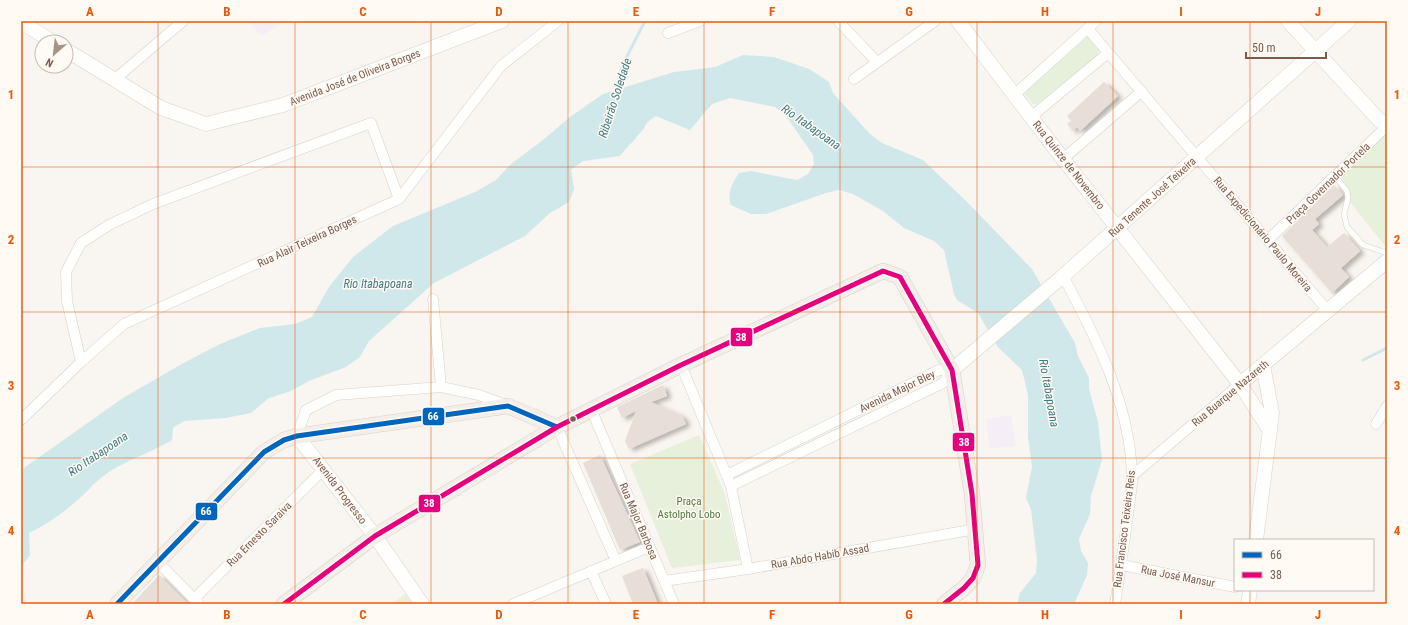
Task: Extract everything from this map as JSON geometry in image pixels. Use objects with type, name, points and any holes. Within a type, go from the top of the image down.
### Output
[{"type":"main road","name":"Avenida José de Oliveira Borges","points":[[114,80],[161,108],[206,124],[283,105],[502,21]]},
{"type":"main road","name":"Rua Quinze de Novembro","points":[[958,21],[1063,159],[1240,384],[1270,431]]},
{"type":"main road","points":[[1288,21],[1386,114],[1387,121]]},
{"type":"main road","points":[[1300,21],[1318,48],[1379,120],[1387,125]]},
{"type":"main road","name":"Rua Tenente José Teixeira","points":[[952,370],[1063,276],[1349,21]]},
{"type":"main road","points":[[21,22],[40,34]]},
{"type":"main road","points":[[74,55],[114,80]]},
{"type":"main road","points":[[1328,311],[1387,261]]},
{"type":"main road","points":[[284,604],[375,536],[557,427],[681,365],[883,271],[900,277],[952,370],[972,494],[978,565],[973,578],[964,588],[944,604]]},
{"type":"main road","name":"Rua Buarque Nazareth","points":[[1240,384],[1328,311]]},
{"type":"main road","points":[[1256,539],[1272,413],[1263,365]]},
{"type":"main road","points":[[117,604],[264,452],[284,440],[297,436],[508,406],[557,427]]},
{"type":"main road","name":"Avenida Progresso","points":[[297,436],[375,536],[422,604]]},
{"type":"main road","points":[[1248,604],[1249,591]]},
{"type":"street","points":[[114,80],[183,21]]},
{"type":"street","name":"Rua Alair Teixeira Borges","points":[[21,420],[81,362],[124,324],[399,199],[502,66],[558,21]]},
{"type":"street","points":[[668,33],[700,21]]},
{"type":"street","points":[[838,21],[877,62]]},
{"type":"street","points":[[854,79],[934,21]]},
{"type":"street","points":[[1014,94],[1096,21]]},
{"type":"street","name":"Rua Expedicionário Paulo Moreira","points":[[1088,29],[1328,311]]},
{"type":"street","points":[[1031,117],[1108,53]]},
{"type":"street","points":[[1063,159],[1142,91]]},
{"type":"street","points":[[81,362],[67,301],[66,272],[81,243],[109,225],[153,204],[371,123],[399,199]]},
{"type":"street","name":"Praça Governador Portela","points":[[1268,240],[1387,125]]},
{"type":"street","name":"Rua Francisco Teixeira Reis","points":[[1063,276],[1105,359],[1122,410],[1129,447],[1132,476],[1122,565],[1115,604]]},
{"type":"street","points":[[433,299],[441,387]]},
{"type":"street","points":[[681,365],[731,486],[748,569]]},
{"type":"street","name":"Avenida Major Bley","points":[[727,475],[939,370],[952,370]]},
{"type":"street","name":"Avenida Major Bley","points":[[731,486],[943,383],[952,370]]},
{"type":"street","name":"Rua Buarque Nazareth","points":[[1132,476],[1240,384]]},
{"type":"street","points":[[297,436],[306,410],[336,395],[441,387],[479,395],[508,406]]},
{"type":"street","points":[[1376,424],[1387,406]]},
{"type":"street","name":"Rua Major Barbosa","points":[[592,409],[674,604]]},
{"type":"street","points":[[557,427],[616,561]]},
{"type":"street","name":"Rua Ernesto Saraiva","points":[[196,602],[324,469]]},
{"type":"street","name":"Rua Abdo Habib Assad","points":[[664,581],[748,569],[976,529]]},
{"type":"street","points":[[513,604],[649,547]]},
{"type":"street","points":[[158,562],[196,602]]},
{"type":"street","name":"Rua José Mansur","points":[[1122,565],[1234,587]]},
{"type":"street","points":[[591,571],[606,604]]},
{"type":"lane","points":[[1334,175],[1347,191],[1348,198],[1344,214],[1347,227],[1363,245],[1387,253]]},
{"type":"shaded area","points":[[248,21],[285,21],[262,36]]},
{"type":"shaded area","points":[[1011,415],[1016,446],[990,449],[986,419]]},
{"type":"green space","points":[[1088,36],[1099,50],[1097,56],[1037,104],[1033,104],[1023,92]]},
{"type":"green space","points":[[1383,134],[1387,137],[1386,247],[1350,202],[1349,189],[1339,174]]},
{"type":"green space","name":"Praça Astolpho Lobo","points":[[699,435],[725,494],[740,560],[672,568],[630,464]]},
{"type":"green space","points":[[405,594],[412,604],[392,604]]},
{"type":"water","name":"Rio Itabapoana","points":[[743,55],[774,57],[809,69],[829,82],[833,93],[870,134],[882,143],[923,160],[965,200],[1032,269],[1075,343],[1078,356],[1089,378],[1089,389],[1098,422],[1102,460],[1091,496],[1090,514],[1079,539],[1081,551],[1088,563],[1087,575],[1074,604],[1017,604],[1020,593],[1036,573],[1037,560],[1031,509],[1026,498],[1032,467],[1028,437],[1028,395],[1022,370],[998,347],[978,313],[957,300],[954,294],[944,250],[934,241],[904,228],[883,211],[853,194],[839,190],[826,193],[766,214],[751,214],[731,205],[731,188],[739,173],[751,171],[797,180],[808,174],[814,164],[813,155],[786,116],[775,107],[730,98],[712,104],[690,130],[656,116],[647,123],[620,156],[583,161],[571,170],[574,189],[569,202],[550,213],[525,236],[434,283],[369,341],[360,357],[346,367],[309,381],[291,391],[269,398],[251,413],[225,418],[184,421],[173,428],[172,440],[110,471],[99,479],[85,494],[63,512],[43,526],[29,533],[30,555],[21,567],[21,470],[123,398],[180,365],[220,344],[260,328],[295,324],[312,317],[329,287],[353,257],[393,226],[475,192],[496,180],[511,164],[570,117],[603,94],[674,72],[715,67]]},
{"type":"building","points":[[1104,82],[1118,96],[1080,131],[1077,127],[1073,131],[1067,124],[1071,121],[1067,116]]},
{"type":"building","points":[[1334,185],[1343,195],[1315,219],[1319,224],[1312,230],[1327,247],[1344,233],[1360,251],[1341,268],[1349,277],[1332,293],[1282,236]]},
{"type":"building","points":[[663,385],[667,396],[651,402],[682,416],[686,424],[629,449],[625,441],[636,411],[622,418],[617,407]]},
{"type":"building","points":[[600,455],[640,542],[620,550],[583,463]]},
{"type":"building","points":[[643,568],[658,604],[633,604],[622,576]]},
{"type":"building","points":[[159,575],[188,604],[132,604]]},
{"type":"waterway","name":"Ribeirão Soledade","points":[[615,93],[622,66],[645,21]]},
{"type":"waterway","points":[[1363,360],[1387,348]]},
{"type":"transit line","name":"38","points":[[284,604],[375,536],[557,427],[681,365],[883,271],[900,277],[952,370],[972,494],[978,565],[973,578],[964,588],[944,604]]},
{"type":"transit line","name":"66","points":[[117,604],[264,452],[284,440],[297,436],[508,406],[557,427]]}]
